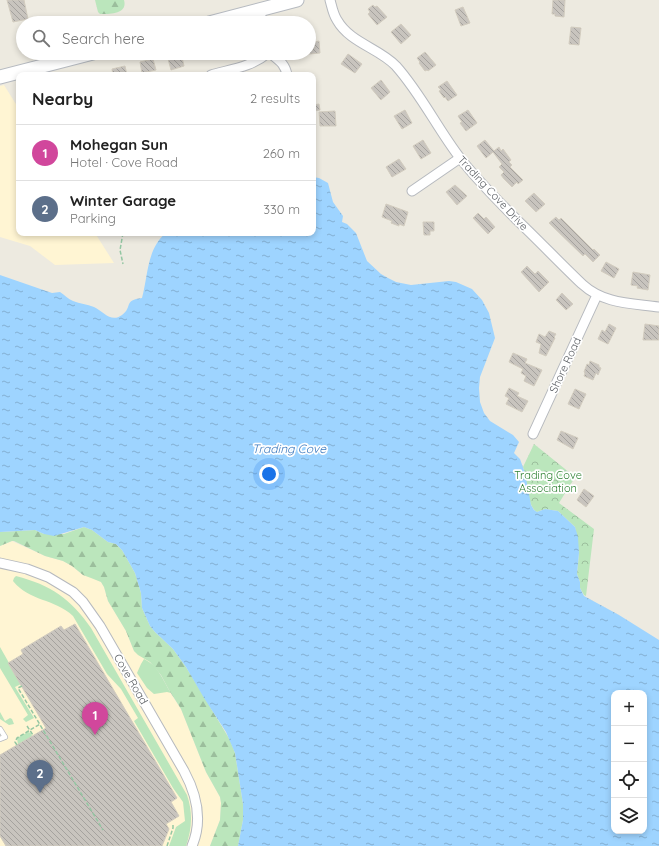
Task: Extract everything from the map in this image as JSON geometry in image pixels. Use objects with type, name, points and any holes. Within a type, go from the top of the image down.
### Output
[{"type":"main road","points":[[236,16],[297,0]]},
{"type":"main road","points":[[31,72],[44,70],[73,60]]},
{"type":"main road","points":[[0,77],[16,74]]},
{"type":"street","name":"Trading Cove Drive","points":[[330,0],[337,20],[344,29],[358,40],[391,61],[422,99],[460,158],[483,185],[582,284],[597,295],[612,300],[659,307]]},
{"type":"street","points":[[260,10],[261,16]]},
{"type":"street","points":[[222,72],[260,60]]},
{"type":"street","points":[[278,60],[284,66],[286,72]]},
{"type":"street","points":[[412,191],[460,158]]},
{"type":"street","name":"Shore Road","points":[[533,434],[597,295]]},
{"type":"street","name":"Cove Road","points":[[0,563],[27,569],[55,580],[73,592],[93,615],[184,770],[194,790],[198,818],[196,836],[192,846]]},
{"type":"lane","points":[[0,729],[2,738]]},
{"type":"path","points":[[122,236],[120,250],[123,264]]},
{"type":"path","points":[[22,686],[18,688],[103,830]]},
{"type":"path","points":[[17,745],[15,742],[17,738],[40,724]]},
{"type":"path","points":[[27,726],[33,735]]},
{"type":"path","points":[[167,846],[173,824]]},
{"type":"shaded area","points":[[4,85],[16,104],[16,236],[97,236],[114,263],[55,265],[30,246],[0,237],[0,86]]},
{"type":"shaded area","points":[[12,541],[45,556],[63,561],[83,575],[101,582],[108,601],[126,631],[134,651],[150,662],[181,709],[206,772],[220,797],[220,820],[210,846],[0,846],[0,546]]},
{"type":"green space","points":[[95,0],[124,0],[125,5],[121,11],[109,14],[100,14],[98,12]]},
{"type":"green space","name":"Trading Cove Association","points":[[534,444],[575,477],[559,503],[594,529],[586,596],[580,588],[580,582],[577,574],[579,553],[575,527],[558,511],[545,509],[537,512],[531,505],[523,467]]},
{"type":"green space","points":[[84,527],[92,530],[108,542],[116,544],[122,550],[135,573],[141,593],[142,608],[150,626],[173,649],[186,667],[230,740],[235,753],[243,804],[243,820],[238,846],[210,846],[220,820],[220,797],[206,772],[181,709],[161,675],[150,662],[134,651],[126,631],[108,601],[101,582],[83,575],[63,561],[45,556],[14,541],[0,546],[0,532],[35,530],[44,534],[64,534]]},
{"type":"green space","points":[[16,576],[40,584],[59,594],[76,609],[91,628],[187,795],[191,821],[190,833],[186,846],[169,846],[176,827],[185,821],[183,802],[173,788],[134,721],[138,718],[121,689],[107,674],[73,616],[58,606],[27,593],[13,581]]},
{"type":"green space","points":[[0,647],[21,684],[15,687],[34,718],[26,722],[23,719],[28,715],[0,668]]},
{"type":"green space","points":[[144,659],[157,670],[171,693],[167,692],[154,694],[147,688],[137,673]]},
{"type":"green space","points":[[0,712],[5,721],[10,718],[14,724],[9,725],[0,719]]},
{"type":"green space","points":[[28,732],[31,733],[32,736],[18,745],[17,738]]},
{"type":"water","name":"Trading Cove","points":[[316,178],[328,183],[333,202],[343,216],[342,222],[347,224],[356,233],[367,261],[381,274],[396,282],[411,285],[449,281],[456,282],[472,289],[482,300],[489,313],[495,338],[480,377],[480,402],[484,413],[490,421],[513,435],[519,442],[514,453],[520,459],[525,473],[531,505],[537,512],[545,509],[558,511],[575,527],[578,537],[579,553],[577,574],[580,582],[580,588],[584,596],[619,615],[659,640],[659,846],[238,846],[243,820],[243,804],[235,753],[226,732],[186,667],[173,649],[150,626],[142,608],[141,593],[135,573],[122,550],[116,544],[108,542],[92,530],[84,527],[54,536],[35,530],[0,532],[0,275],[52,293],[60,292],[71,300],[94,307],[114,318],[125,312],[132,300],[142,298],[149,263],[155,246],[163,236],[316,236]]},
{"type":"building","points":[[7,0],[24,0],[27,16],[16,16],[16,21],[13,22]]},
{"type":"building","points":[[553,0],[565,0],[564,17],[555,16],[555,14],[552,14]]},
{"type":"building","points":[[373,5],[375,7],[377,6],[387,17],[377,25],[368,14],[370,12],[368,9]]},
{"type":"building","points":[[463,7],[470,23],[461,26],[455,10]]},
{"type":"building","points":[[401,24],[411,35],[401,44],[391,32]]},
{"type":"building","points":[[571,27],[581,28],[579,45],[569,44]]},
{"type":"building","points":[[319,41],[320,53],[316,53],[316,42]]},
{"type":"building","points":[[425,52],[436,65],[428,71],[425,71],[417,58]]},
{"type":"building","points":[[348,54],[362,64],[355,73],[341,64]]},
{"type":"building","points":[[153,60],[156,70],[142,72],[140,62]]},
{"type":"building","points":[[168,60],[183,60],[184,66],[171,70]]},
{"type":"building","points":[[125,66],[126,72],[112,72],[112,69]]},
{"type":"building","points":[[381,80],[390,92],[381,100],[371,88]]},
{"type":"building","points":[[447,81],[457,95],[448,101],[439,91],[441,90],[438,87]]},
{"type":"building","points":[[316,104],[319,104],[320,110],[316,111]]},
{"type":"building","points":[[405,110],[412,123],[402,129],[394,116]]},
{"type":"building","points":[[468,110],[477,123],[466,131],[460,123],[462,122],[458,116]]},
{"type":"building","points":[[335,111],[336,126],[320,126],[319,112]]},
{"type":"building","points":[[423,140],[431,153],[421,159],[413,146]]},
{"type":"building","points":[[485,140],[494,151],[499,147],[501,151],[503,149],[511,160],[509,162],[512,165],[510,167],[523,180],[518,184],[517,182],[512,187],[504,179],[501,175],[504,172],[499,167],[502,164],[493,152],[486,158],[477,146]]},
{"type":"building","points":[[399,159],[406,169],[392,177],[386,167]]},
{"type":"building","points":[[455,185],[467,196],[457,205],[446,192]]},
{"type":"building","points":[[534,193],[545,204],[536,212],[525,201]]},
{"type":"building","points":[[386,204],[408,212],[404,226],[391,223],[392,221],[382,217]]},
{"type":"building","points":[[478,213],[484,219],[486,217],[495,227],[488,234],[473,218]]},
{"type":"building","points":[[556,217],[559,220],[561,218],[600,255],[593,262],[585,254],[583,256],[549,223]]},
{"type":"building","points":[[423,222],[434,222],[434,231],[430,231],[430,235],[424,235]]},
{"type":"building","points":[[606,262],[619,269],[614,278],[601,271]]},
{"type":"building","points":[[527,266],[535,274],[538,271],[549,282],[539,292],[521,272]]},
{"type":"building","points":[[633,272],[650,275],[648,290],[631,285]]},
{"type":"building","points":[[562,293],[573,304],[566,310],[556,300]]},
{"type":"building","points":[[609,324],[616,328],[608,344],[598,339],[602,330],[605,332]]},
{"type":"building","points":[[645,324],[659,326],[659,340],[643,340]]},
{"type":"building","points":[[549,331],[556,334],[546,356],[539,353],[541,344],[536,342],[539,334],[545,337]]},
{"type":"building","points":[[513,353],[527,359],[525,363],[542,370],[534,386],[524,381],[526,376],[521,373],[523,369],[509,362]]},
{"type":"building","points":[[590,361],[599,365],[601,368],[598,375],[596,373],[593,380],[584,376],[587,364],[589,365]]},
{"type":"building","points":[[509,388],[519,393],[517,396],[528,401],[522,412],[506,404],[509,398],[505,396]]},
{"type":"building","points":[[575,389],[586,394],[579,409],[568,404]]},
{"type":"building","points":[[561,431],[578,438],[573,449],[557,440]]},
{"type":"building","points":[[584,489],[594,496],[586,507],[577,500]]},
{"type":"building","points":[[75,624],[177,798],[171,802],[179,816],[166,824],[169,829],[162,846],[6,846],[0,836],[0,755],[46,728],[8,663],[23,654],[21,650],[61,626],[64,630]]},
{"type":"place","name":"Mohegan Sun","points":[[95,735]]},
{"type":"place","name":"Winter Garage","points":[[40,793]]}]
